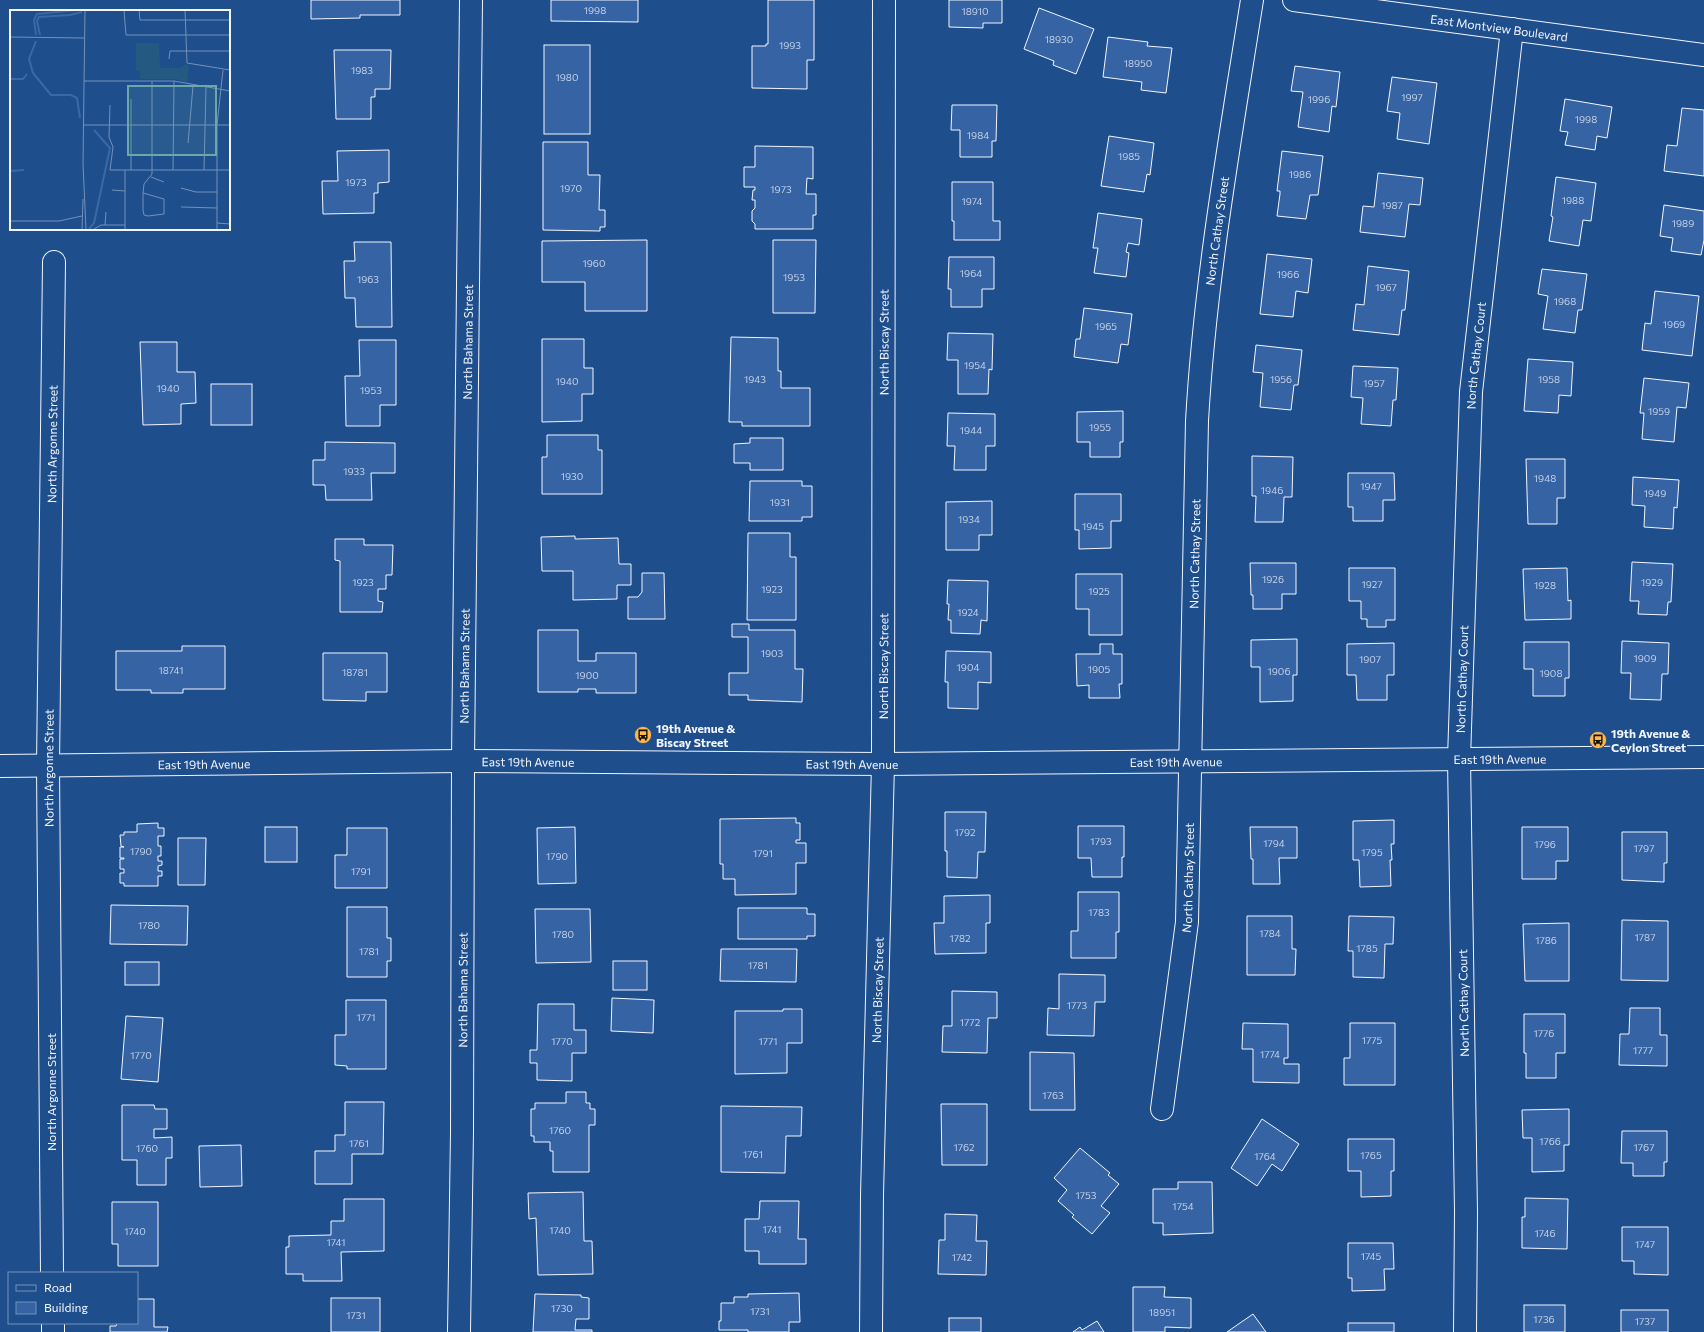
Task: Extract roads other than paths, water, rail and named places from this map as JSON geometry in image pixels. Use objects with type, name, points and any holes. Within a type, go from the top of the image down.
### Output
[{"type":"street","name":"North Bahama Street","points":[[459,1332],[471,0]]},
{"type":"street","name":"North Biscay Street","points":[[871,1332],[872,1195],[883,764],[884,0]]},
{"type":"street","name":"North Cathay Street","points":[[1162,1109],[1187,922],[1189,762],[1197,421],[1200,359],[1222,186],[1252,0]]},
{"type":"street","name":"East Montview Boulevard","points":[[1294,0],[1704,55]]},
{"type":"street","name":"North Cathay Court","points":[[1465,1332],[1466,1212],[1459,759],[1471,392],[1512,29]]},
{"type":"street","name":"North Argonne Street","points":[[52,1272],[48,766],[54,262]]},
{"type":"street","name":"East 19th Avenue","points":[[0,766],[464,761],[883,764],[1704,757]]},
{"type":"place","name":"19th Avenue & Biscay Street","points":[[643,735]]},
{"type":"place","name":"19th Avenue & Ceylon Street","points":[[1598,740]]}]
